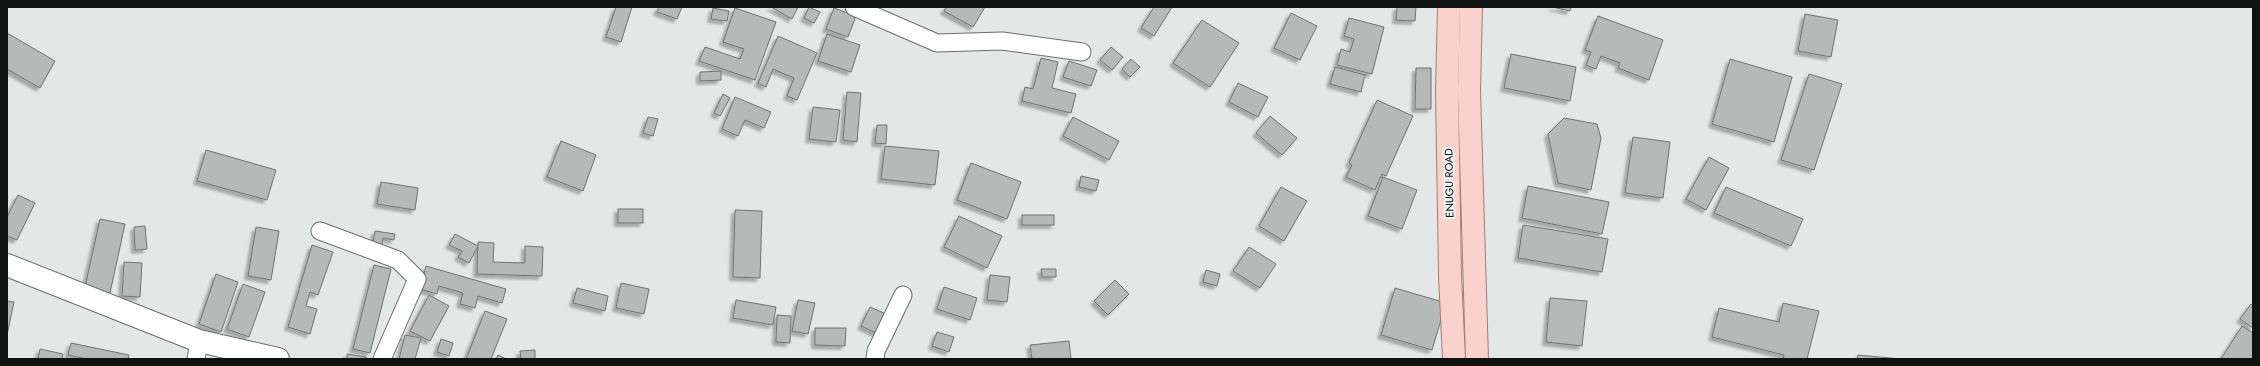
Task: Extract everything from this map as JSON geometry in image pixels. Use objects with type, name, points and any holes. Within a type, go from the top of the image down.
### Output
[{"type":"main road","name":"ENUGU ROAD","points":[[1449,7],[1447,91],[1450,275],[1454,359]]},
{"type":"main road","points":[[1471,7],[1469,90],[1477,359]]},
{"type":"street","points":[[854,7],[937,43],[1002,41],[1082,52]]},
{"type":"street","points":[[320,231],[398,260],[417,279],[382,359]]},
{"type":"street","points":[[7,265],[198,350],[278,359]]},
{"type":"street","points":[[875,359],[876,351],[903,295]]},
{"type":"building","points":[[616,7],[632,7],[621,42],[606,37]]},
{"type":"building","points":[[659,7],[682,7],[677,19],[657,12]]},
{"type":"building","points":[[771,7],[798,7],[792,19]]},
{"type":"building","points":[[809,7],[820,12],[814,23],[804,18]]},
{"type":"building","points":[[946,7],[985,7],[973,27],[944,11]]},
{"type":"building","points":[[1154,7],[1172,7],[1154,36],[1141,28]]},
{"type":"building","points":[[1397,7],[1416,7],[1415,21],[1396,20]]},
{"type":"building","points":[[1552,7],[1571,7],[1570,11]]},
{"type":"building","points":[[713,8],[729,11],[727,21],[711,19]]},
{"type":"building","points":[[735,8],[776,22],[755,80],[699,61],[705,47],[740,59],[744,49],[723,42]]},
{"type":"building","points":[[834,8],[856,16],[848,37],[826,29]]},
{"type":"building","points":[[1291,13],[1317,26],[1300,60],[1274,48]]},
{"type":"building","points":[[1805,14],[1838,20],[1831,57],[1798,51]]},
{"type":"building","points":[[1598,16],[1663,40],[1649,80],[1618,68],[1620,63],[1601,56],[1596,69],[1586,65],[1591,52],[1585,50]]},
{"type":"building","points":[[1349,18],[1384,27],[1372,74],[1337,65],[1341,49],[1350,52],[1354,39],[1344,36]]},
{"type":"building","points":[[1202,20],[1239,43],[1210,87],[1173,63]]},
{"type":"building","points":[[7,33],[55,61],[40,88],[7,69]]},
{"type":"building","points":[[827,34],[860,45],[851,72],[818,61]]},
{"type":"building","points":[[778,36],[817,53],[797,100],[787,96],[794,78],[773,69],[766,87],[758,83]]},
{"type":"building","points":[[1111,47],[1123,57],[1112,70],[1100,60]]},
{"type":"building","points":[[1511,54],[1576,67],[1570,101],[1504,88]]},
{"type":"building","points":[[1041,58],[1058,62],[1052,88],[1076,94],[1071,113],[1022,101],[1025,87],[1033,89]]},
{"type":"building","points":[[1131,59],[1140,67],[1130,77],[1122,69]]},
{"type":"building","points":[[1730,59],[1792,77],[1774,142],[1712,124]]},
{"type":"building","points":[[1069,61],[1097,70],[1091,86],[1063,77]]},
{"type":"building","points":[[1335,67],[1365,75],[1361,92],[1330,84]]},
{"type":"building","points":[[1416,68],[1431,68],[1431,109],[1415,109]]},
{"type":"building","points":[[721,71],[721,80],[700,81],[700,72]]},
{"type":"building","points":[[1809,74],[1842,84],[1814,170],[1781,160]]},
{"type":"building","points":[[1238,83],[1268,97],[1258,117],[1229,102]]},
{"type":"building","points":[[847,92],[861,93],[857,142],[843,140]]},
{"type":"building","points":[[723,94],[730,98],[720,116],[714,113]]},
{"type":"building","points":[[735,97],[771,112],[764,128],[745,120],[738,136],[722,129]]},
{"type":"building","points":[[1377,100],[1413,116],[1386,176],[1382,174],[1375,190],[1346,177],[1352,165],[1349,163]]},
{"type":"building","points":[[813,107],[840,110],[836,142],[809,139]]},
{"type":"building","points":[[1270,116],[1297,138],[1282,155],[1256,133]]},
{"type":"building","points":[[648,117],[658,119],[653,136],[643,133]]},
{"type":"building","points":[[1073,117],[1119,141],[1109,160],[1063,136]]},
{"type":"building","points":[[1564,118],[1597,124],[1601,138],[1591,190],[1558,183],[1548,134]]},
{"type":"building","points":[[877,125],[887,125],[886,144],[875,143]]},
{"type":"building","points":[[1633,137],[1670,142],[1663,198],[1625,193]]},
{"type":"building","points":[[561,141],[596,155],[583,191],[547,177]]},
{"type":"building","points":[[885,146],[939,151],[935,185],[881,179]]},
{"type":"building","points":[[206,150],[276,170],[267,200],[197,181]]},
{"type":"building","points":[[1709,157],[1729,168],[1706,210],[1686,199]]},
{"type":"building","points":[[971,163],[1021,182],[1007,219],[957,200]]},
{"type":"building","points":[[1081,176],[1099,180],[1096,191],[1079,187]]},
{"type":"building","points":[[1383,177],[1417,190],[1402,229],[1368,216]]},
{"type":"building","points":[[381,182],[418,188],[415,210],[377,204]]},
{"type":"building","points":[[1528,186],[1609,202],[1602,234],[1522,218]]},
{"type":"building","points":[[1281,187],[1307,201],[1284,241],[1259,226]]},
{"type":"building","points":[[1726,187],[1803,219],[1791,246],[1714,213]]},
{"type":"building","points":[[18,195],[35,203],[17,240],[7,236],[7,217]]},
{"type":"building","points":[[618,209],[643,209],[643,223],[618,223]]},
{"type":"building","points":[[735,210],[762,211],[760,278],[733,277]]},
{"type":"building","points":[[1022,215],[1054,215],[1054,225],[1022,225]]},
{"type":"building","points":[[959,216],[1002,236],[987,268],[944,247]]},
{"type":"building","points":[[100,219],[125,224],[110,293],[85,287]]},
{"type":"building","points":[[1523,225],[1608,239],[1602,272],[1518,258]]},
{"type":"building","points":[[145,226],[147,249],[135,250],[134,227]]},
{"type":"building","points":[[256,227],[279,231],[271,280],[248,276]]},
{"type":"building","points":[[375,231],[395,234],[394,240],[383,238],[381,250],[372,249]]},
{"type":"building","points":[[455,234],[478,246],[469,263],[458,257],[462,251],[449,245]]},
{"type":"building","points":[[478,242],[494,243],[493,262],[525,263],[525,246],[543,247],[542,276],[477,274]]},
{"type":"building","points":[[312,245],[333,252],[318,295],[310,292],[306,306],[317,309],[310,334],[288,327]]},
{"type":"building","points":[[1249,247],[1276,264],[1260,288],[1233,271]]},
{"type":"building","points":[[124,262],[142,263],[140,297],[122,296]]},
{"type":"building","points":[[374,265],[391,269],[370,353],[353,349]]},
{"type":"building","points":[[426,266],[506,289],[502,303],[478,296],[475,308],[460,304],[463,293],[439,286],[437,294],[420,289]]},
{"type":"building","points":[[1041,269],[1056,269],[1056,277],[1042,277]]},
{"type":"building","points":[[1206,270],[1220,274],[1217,286],[1203,282]]},
{"type":"building","points":[[216,274],[238,282],[221,332],[199,324]]},
{"type":"building","points":[[990,275],[1010,277],[1007,302],[987,300]]},
{"type":"building","points":[[1115,280],[1129,294],[1108,315],[1094,301]]},
{"type":"building","points":[[621,283],[649,289],[644,314],[616,308]]},
{"type":"building","points":[[243,284],[265,292],[249,337],[227,329]]},
{"type":"building","points":[[944,287],[977,298],[970,320],[937,309]]},
{"type":"building","points":[[577,288],[608,296],[605,311],[573,303]]},
{"type":"building","points":[[1395,288],[1446,303],[1432,350],[1381,335]]},
{"type":"building","points":[[429,295],[449,306],[430,341],[410,331]]},
{"type":"building","points":[[1550,298],[1587,301],[1582,346],[1546,342]]},
{"type":"building","points":[[736,300],[776,307],[773,325],[733,318]]},
{"type":"building","points":[[798,300],[815,303],[808,334],[792,331]]},
{"type":"building","points":[[7,301],[14,302],[7,335]]},
{"type":"building","points":[[1783,303],[1819,311],[1807,359],[1783,359],[1784,355],[1712,337],[1719,308],[1779,322]]},
{"type":"building","points":[[2251,304],[2253,306],[2253,328],[2240,319]]},
{"type":"building","points":[[870,307],[886,314],[878,334],[861,326]]},
{"type":"building","points":[[485,311],[507,319],[491,359],[466,359]]},
{"type":"building","points":[[777,315],[791,316],[790,343],[776,342]]},
{"type":"building","points":[[2242,326],[2253,333],[2253,359],[2221,359]]},
{"type":"building","points":[[815,328],[846,328],[845,346],[815,345]]},
{"type":"building","points":[[937,332],[954,337],[949,352],[932,346]]},
{"type":"building","points":[[405,335],[421,338],[415,359],[399,359]]},
{"type":"building","points":[[441,339],[453,343],[449,356],[437,352]]},
{"type":"building","points":[[1069,341],[1071,359],[1032,359],[1030,345]]},
{"type":"building","points":[[71,343],[129,355],[128,359],[87,359],[68,355]]},
{"type":"building","points":[[40,349],[63,354],[62,359],[38,359]]},
{"type":"building","points":[[535,350],[535,359],[521,359],[520,351]]},
{"type":"building","points":[[347,354],[366,357],[366,359],[347,359]]},
{"type":"building","points":[[498,355],[506,359],[496,359]]},
{"type":"building","points":[[1858,355],[1901,359],[1857,359]]}]
